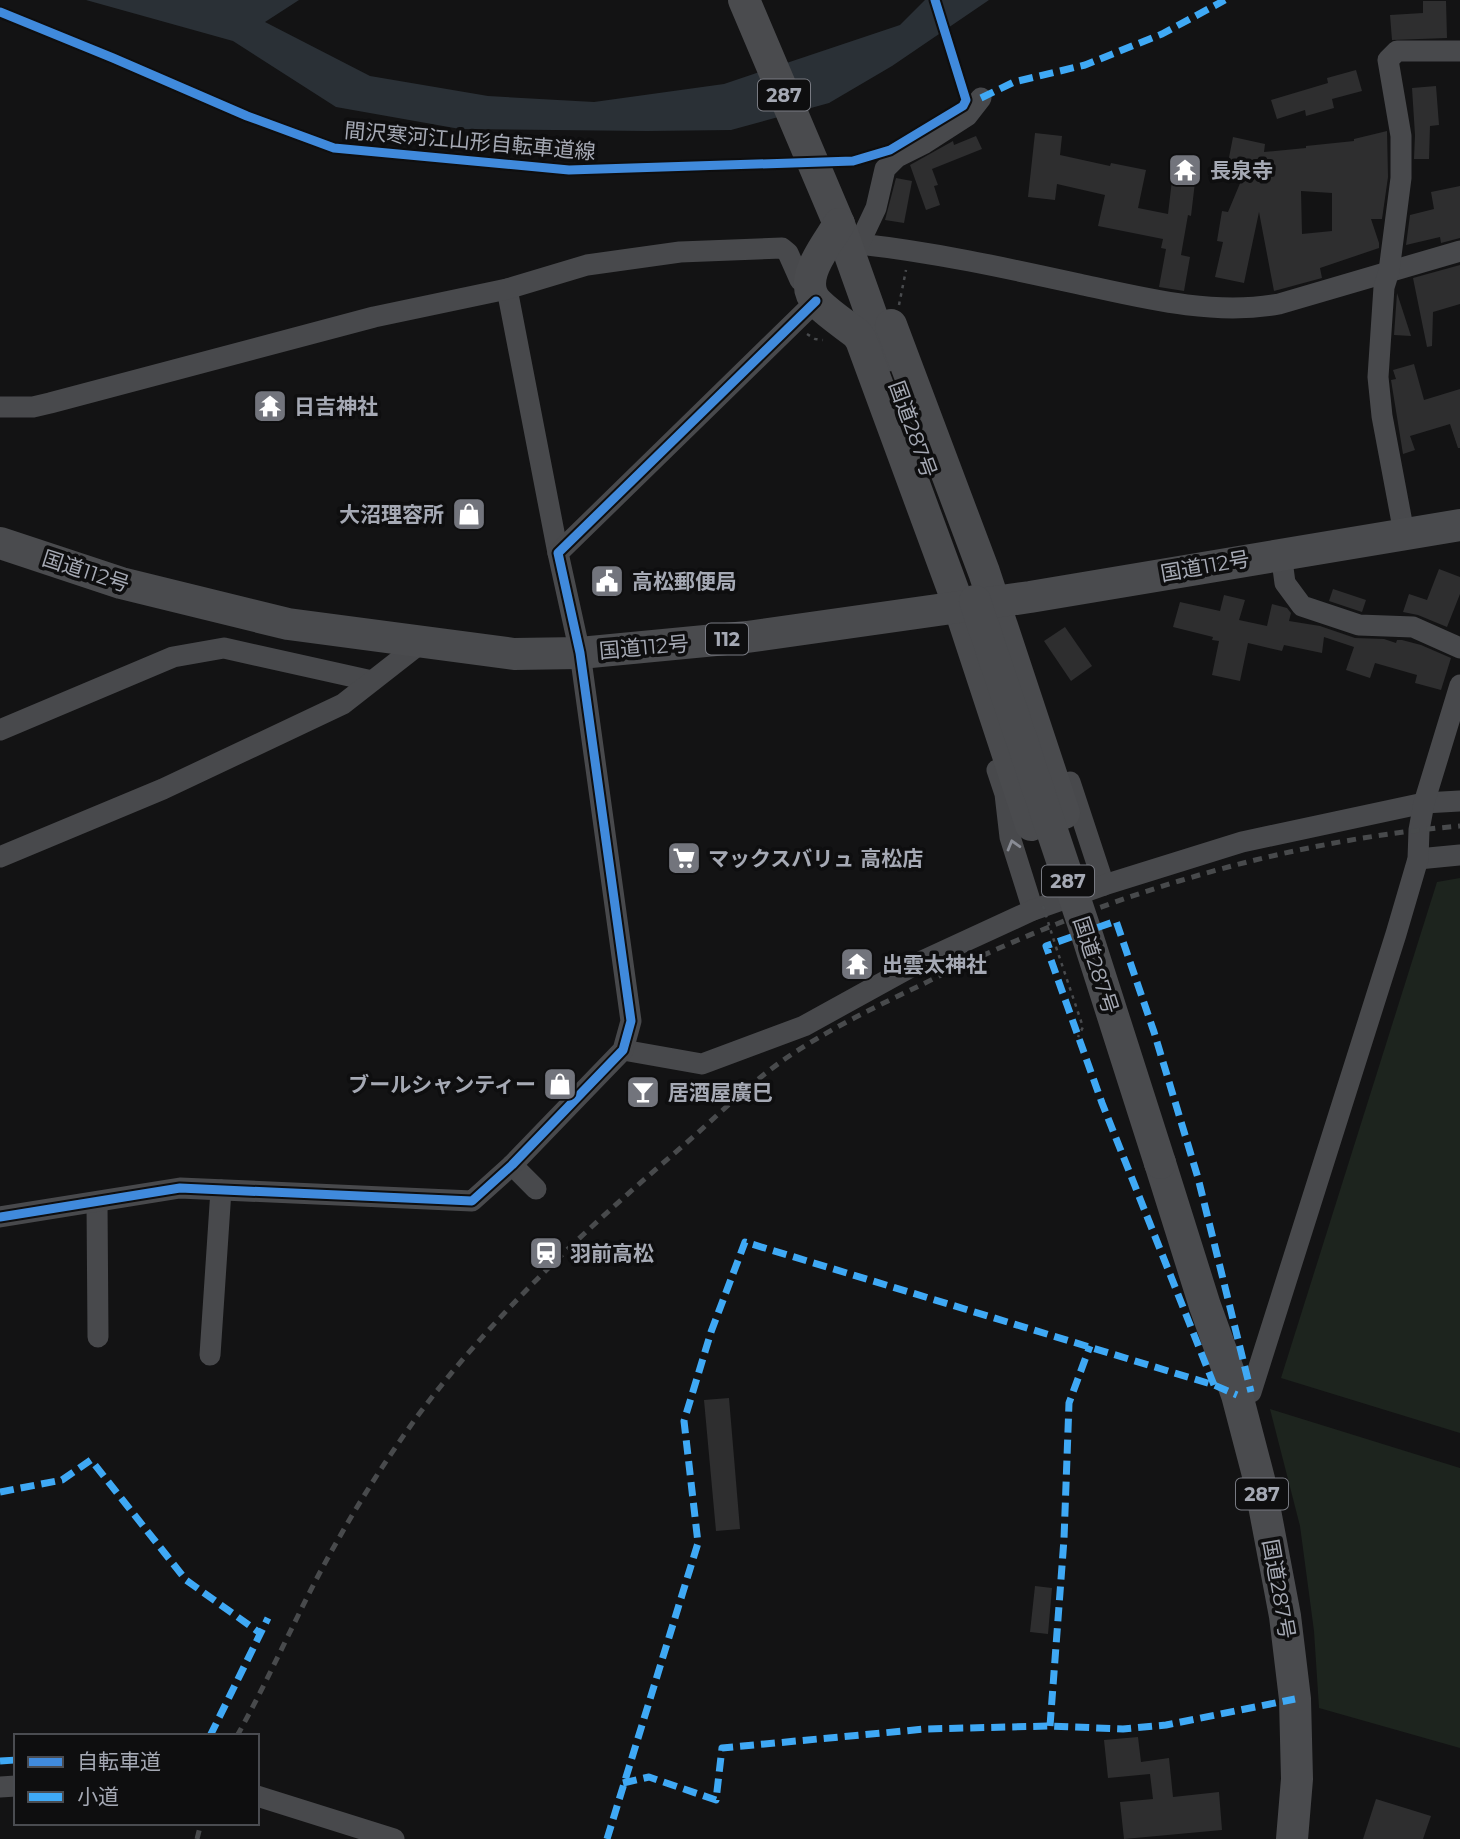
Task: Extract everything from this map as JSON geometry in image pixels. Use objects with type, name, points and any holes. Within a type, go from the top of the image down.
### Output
[{"type":"highway","name":"国道287号","points":[[744,0],[824,189],[848,238],[1088,938],[1159,1163],[1237,1395],[1259,1479],[1285,1616],[1295,1699],[1297,1779],[1292,1839]]},
{"type":"highway","points":[[812,292],[817,262],[848,238]]},
{"type":"highway","name":"287","points":[[848,238],[889,318],[994,602],[1149,1080],[1159,1163]]},
{"type":"highway","name":"287","points":[[812,292],[861,340],[959,606],[1031,825],[1159,1163]]},
{"type":"highway","name":"国道112号","points":[[0,543],[121,583],[288,624],[514,654],[580,653],[747,637],[994,602],[1460,524]]},
{"type":"street","points":[[1404,533],[1382,416],[1378,377],[1384,287],[1389,271],[1401,178],[1401,136],[1388,60],[1397,51],[1460,51]]},
{"type":"street","points":[[848,238],[876,208],[885,169],[897,157],[967,116],[981,98]]},
{"type":"street","points":[[848,238],[1148,299],[1228,309],[1250,309],[1279,304],[1460,251]]},
{"type":"street","points":[[0,407],[42,405],[374,317],[508,289],[587,265],[680,252],[782,248],[788,253],[800,280],[812,292],[558,553]]},
{"type":"street","points":[[0,1217],[180,1188],[472,1201],[512,1165],[623,1050],[631,1021],[580,653],[558,553],[508,289]]},
{"type":"street","points":[[1281,553],[1285,583],[1302,606],[1359,625],[1413,627],[1460,648]]},
{"type":"street","points":[[229,649],[237,612]]},
{"type":"street","points":[[1006,638],[1020,643],[1027,654],[1104,885]]},
{"type":"street","points":[[0,858],[163,789],[343,704],[421,643]]},
{"type":"street","points":[[0,730],[173,657],[224,648],[372,681]]},
{"type":"street","points":[[972,649],[965,670],[1005,794],[1010,837],[1038,908]]},
{"type":"street","points":[[1237,1395],[1251,1392],[1418,859],[1424,803],[1460,685]]},
{"type":"street","points":[[623,1050],[702,1064],[804,1026],[920,962],[1038,908],[1104,885],[1242,842],[1424,803],[1460,802]]},
{"type":"street","points":[[1418,859],[1460,855]]},
{"type":"street","points":[[512,1165],[536,1189]]},
{"type":"street","points":[[210,1355],[221,1190]]},
{"type":"street","points":[[97,1202],[98,1337]]},
{"type":"street","points":[[259,1797],[394,1839]]},
{"type":"path","points":[[889,318],[900,304],[909,249]]},
{"type":"path","points":[[1038,908],[1056,947],[1083,1027],[1078,1037]]},
{"type":"shaded area","points":[[86,0],[299,0],[265,22],[370,76],[488,96],[594,102],[724,84],[900,25],[925,0],[989,0],[892,66],[829,103],[731,130],[647,131],[460,129],[336,107],[233,41]]},
{"type":"shaded area","points":[[1460,878],[1460,1433],[1281,1378],[1437,882]]},
{"type":"shaded area","points":[[1270,1409],[1460,1468],[1460,1748],[1319,1708],[1314,1631],[1300,1526]]},
{"type":"building","points":[[1423,1],[1446,1],[1447,38],[1392,40],[1390,15],[1423,13]]},
{"type":"building","points":[[1356,70],[1362,91],[1332,99],[1334,108],[1306,116],[1305,110],[1277,119],[1271,100],[1328,83],[1327,78]]},
{"type":"building","points":[[1436,86],[1439,125],[1430,126],[1429,159],[1414,159],[1412,88]]},
{"type":"building","points":[[1387,131],[1388,177],[1382,219],[1371,219],[1379,248],[1320,268],[1322,278],[1274,291],[1259,212],[1244,283],[1215,277],[1223,242],[1217,241],[1222,211],[1228,212],[1241,181],[1225,178],[1233,137],[1265,144],[1264,152],[1354,139]],"holes":[[[1301,191],[1332,193],[1332,231],[1302,234]]]},
{"type":"building","points":[[1035,133],[1062,136],[1060,155],[1110,166],[1111,163],[1146,170],[1138,208],[1168,214],[1172,180],[1195,182],[1191,216],[1188,215],[1181,255],[1190,257],[1184,291],[1159,287],[1166,249],[1161,248],[1163,239],[1098,226],[1105,195],[1057,184],[1055,200],[1028,197]]},
{"type":"building","points":[[976,136],[982,149],[932,169],[938,185],[934,186],[940,205],[926,210],[910,165],[953,141],[954,145]]},
{"type":"building","points":[[896,178],[912,181],[904,223],[885,220]]},
{"type":"building","points":[[1460,186],[1460,238],[1441,243],[1440,237],[1406,245],[1410,215],[1434,209],[1431,192]]},
{"type":"building","points":[[1460,265],[1460,304],[1433,312],[1432,346],[1427,347],[1413,278]]},
{"type":"building","points":[[1397,293],[1411,336],[1394,335]]},
{"type":"building","points":[[1414,364],[1424,400],[1460,389],[1460,448],[1450,424],[1410,436],[1415,450],[1403,454],[1391,380],[1396,379],[1393,370]]},
{"type":"building","points":[[1439,569],[1460,577],[1460,594],[1447,627],[1403,612],[1409,594],[1427,600]]},
{"type":"building","points":[[1333,589],[1366,600],[1362,612],[1329,601]]},
{"type":"building","points":[[1224,595],[1245,600],[1239,620],[1267,626],[1272,604],[1287,608],[1291,613],[1289,621],[1320,626],[1355,638],[1384,639],[1396,643],[1397,640],[1402,640],[1451,658],[1441,690],[1415,683],[1417,675],[1375,663],[1370,678],[1346,670],[1354,647],[1324,637],[1322,653],[1284,645],[1282,651],[1248,643],[1240,681],[1212,675],[1219,641],[1173,627],[1180,602],[1220,611]]},
{"type":"building","points":[[1065,627],[1092,666],[1071,681],[1044,641]]},
{"type":"building","points":[[729,1398],[740,1529],[716,1531],[704,1400]]},
{"type":"building","points":[[1035,1586],[1052,1588],[1048,1634],[1030,1632]]},
{"type":"building","points":[[1138,1737],[1141,1762],[1169,1758],[1173,1797],[1219,1792],[1222,1830],[1124,1839],[1120,1802],[1153,1799],[1150,1774],[1108,1778],[1104,1740]]},
{"type":"building","points":[[1376,1799],[1431,1816],[1423,1839],[1363,1839]]},
{"type":"railway","points":[[238,1734],[352,1515],[405,1434],[448,1377],[544,1272],[613,1207],[744,1091],[782,1061],[869,1010],[923,984],[1051,926],[1117,901],[1252,861],[1320,846],[1460,826]]},
{"type":"railway","points":[[197,1839],[200,1825]]},
{"type":"marked path","points":[[981,98],[1014,82],[1085,65],[1162,34],[1225,0]]},
{"type":"marked path","points":[[1214,1385],[1102,1103],[1046,946],[1116,921],[1154,1032],[1198,1178],[1251,1392]]},
{"type":"marked path","points":[[607,1839],[698,1543],[684,1421],[711,1332],[745,1242],[1214,1385],[1237,1395]]},
{"type":"marked path","points":[[1050,1726],[1064,1539],[1069,1403],[1090,1346]]},
{"type":"marked path","points":[[0,1492],[62,1480],[91,1460],[186,1580],[260,1633]]},
{"type":"marked path","points":[[211,1734],[268,1618]]},
{"type":"marked path","points":[[623,1783],[649,1777],[716,1800],[722,1748],[925,1729],[1050,1726],[1123,1729],[1166,1725],[1295,1699]]},
{"type":"marked path","points":[[0,1761],[14,1760]]},
{"type":"cycle path","name":"間沢寒河江山形自転車道線","points":[[0,12],[247,116],[334,148],[569,170],[853,161],[890,150],[963,106],[966,100],[935,0]]},
{"type":"cycle path","points":[[0,1217],[180,1188],[472,1201],[512,1165],[623,1050],[631,1021],[580,653],[558,553],[816,301]]},
{"type":"place","name":"長泉寺","points":[[1185,170]]},
{"type":"place","name":"日吉神社","points":[[270,406]]},
{"type":"place","name":"大沼理容所","points":[[469,514]]},
{"type":"place","name":"高松郵便局","points":[[607,581]]},
{"type":"place","name":"マックスバリュ 高松店","points":[[684,858]]},
{"type":"place","name":"出雲太神社","points":[[857,964]]},
{"type":"place","name":"ブールシャンティー","points":[[560,1084]]},
{"type":"place","name":"居酒屋廣巳","points":[[643,1092]]},
{"type":"place","name":"羽前高松","points":[[546,1253]]}]
